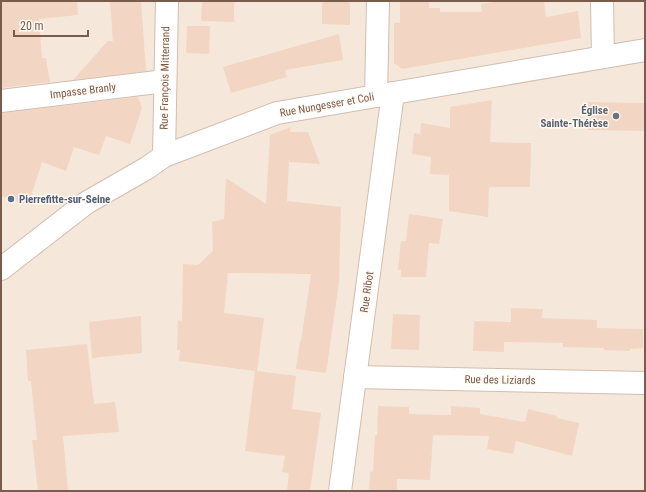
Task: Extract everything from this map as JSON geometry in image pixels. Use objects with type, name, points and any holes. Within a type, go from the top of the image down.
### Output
[{"type":"street","name":"Rue François Mitterrand","points":[[164,156],[167,1]]},
{"type":"street","name":"Rue Ribot","points":[[340,491],[355,377],[385,95],[378,1]]},
{"type":"street","points":[[602,1],[603,57]]},
{"type":"street","name":"Rue Nungesser et Coli","points":[[1,269],[86,203],[147,168],[164,156],[277,113],[645,50]]},
{"type":"street","name":"Impasse Branly","points":[[1,101],[165,81]]},
{"type":"street","name":"Rue des Liziards","points":[[355,377],[645,383]]},
{"type":"shaded area","points":[[1,1],[645,1],[645,491],[1,491]]},
{"type":"building","points":[[1,1],[77,1],[78,15],[39,19],[42,58],[46,58],[50,82],[1,88]]},
{"type":"building","points":[[110,1],[141,1],[146,71],[73,80],[108,41],[113,41]]},
{"type":"building","points":[[202,1],[234,1],[234,22],[201,21]]},
{"type":"building","points":[[322,1],[350,1],[350,25],[322,24]]},
{"type":"building","points":[[400,1],[429,1],[429,8],[440,8],[440,12],[482,12],[481,4],[499,1],[544,1],[546,17],[578,11],[581,38],[402,69],[394,63],[394,23],[400,23]]},
{"type":"building","points":[[187,26],[210,26],[209,54],[186,53]]},
{"type":"building","points":[[339,34],[343,60],[285,70],[287,77],[231,93],[223,67]]},
{"type":"building","points":[[138,97],[142,108],[130,144],[106,136],[99,155],[74,147],[66,171],[42,162],[28,205],[1,196],[1,113]]},
{"type":"building","points":[[492,100],[490,142],[531,143],[530,187],[489,187],[488,217],[449,211],[449,175],[430,174],[431,157],[412,154],[414,133],[420,134],[421,123],[450,128],[450,107]]},
{"type":"building","name":"Église Sainte-Thérèse","points":[[588,102],[645,103],[645,131],[588,130]]},
{"type":"building","points":[[291,127],[290,132],[308,132],[320,164],[289,162],[287,201],[341,207],[339,282],[326,373],[296,369],[311,274],[228,273],[224,313],[264,318],[257,371],[296,376],[292,409],[321,413],[310,491],[287,491],[289,473],[282,472],[285,456],[245,451],[255,371],[179,361],[180,350],[177,350],[178,320],[182,321],[183,264],[198,265],[213,251],[212,222],[224,219],[226,178],[266,204],[270,135]]},
{"type":"building","points":[[409,214],[443,219],[439,244],[429,243],[426,277],[401,277],[401,270],[398,270],[401,241],[406,241]]},
{"type":"building","points":[[511,308],[543,309],[542,318],[597,320],[597,328],[643,329],[643,348],[630,349],[630,351],[604,350],[604,348],[563,347],[563,343],[504,342],[504,352],[473,351],[474,321],[511,322]]},
{"type":"building","points":[[393,314],[420,315],[419,350],[391,349]]},
{"type":"building","points":[[141,316],[142,353],[92,358],[89,322]]},
{"type":"building","points":[[87,344],[94,404],[115,402],[119,432],[63,436],[68,491],[38,491],[32,440],[37,440],[31,381],[28,381],[26,350]]},
{"type":"building","points":[[378,406],[409,407],[409,414],[451,415],[451,406],[480,408],[480,414],[525,422],[528,409],[579,423],[572,456],[516,441],[513,454],[487,449],[489,436],[433,435],[430,480],[397,479],[397,491],[369,491],[370,471],[373,472],[375,435],[377,435]]},
{"type":"place","name":"Église Sainte-Thérèse","points":[[616,116]]},
{"type":"place","name":"Pierrefitte-sur-Seine","points":[[11,199]]}]
